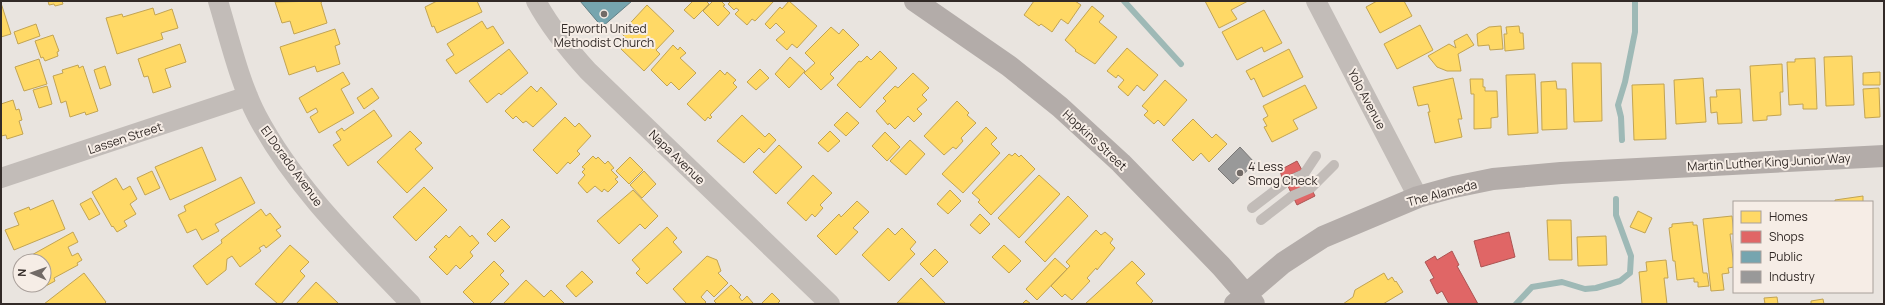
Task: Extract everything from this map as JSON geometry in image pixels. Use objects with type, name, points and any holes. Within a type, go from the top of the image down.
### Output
[{"type":"street","name":"El Dorado Avenue","points":[[218,1],[248,96],[256,116],[272,143],[303,186],[337,227],[411,304]]},
{"type":"street","name":"Napa Avenue","points":[[536,1],[566,46],[588,71],[830,304]]},
{"type":"street","name":"Hopkins Street","points":[[915,1],[1009,66],[1060,107],[1121,163],[1221,266],[1245,301]]},
{"type":"street","name":"Yolo Avenue","points":[[1316,1],[1418,197]]},
{"type":"street","name":"Lassen Street","points":[[1,178],[248,96]]},
{"type":"street","name":"Martin Luther King Junior Way","points":[[1654,168],[1884,156]]},
{"type":"street","name":"The Alameda","points":[[1245,301],[1283,263],[1323,237],[1418,197],[1454,187],[1493,180],[1561,173],[1654,168]]},
{"type":"lane","points":[[1252,208],[1286,182],[1304,174],[1316,156]]},
{"type":"lane","points":[[1261,220],[1292,196],[1311,188],[1334,165]]},
{"type":"building: Homes","points":[[48,1],[62,1],[63,4],[55,6],[54,4],[49,5]]},
{"type":"building: Homes","points":[[322,1],[321,3],[327,23],[294,34],[290,21],[282,23],[275,2]]},
{"type":"building: Homes","points":[[437,1],[477,1],[482,12],[437,33],[434,26],[432,27],[425,7]]},
{"type":"building: Homes","points":[[693,1],[706,1],[709,4],[694,19],[684,10]]},
{"type":"building: Homes","points":[[713,1],[721,1],[725,5],[723,6],[730,13],[718,26],[703,11]]},
{"type":"building: Homes","points":[[731,1],[774,1],[755,21],[752,19],[747,25],[735,14],[739,10],[736,8],[734,10],[728,4]]},
{"type":"building: Homes","points":[[789,1],[817,26],[797,48],[792,44],[787,50],[776,40],[785,32],[776,23],[770,29],[765,24],[780,7],[782,9]]},
{"type":"building: Homes","points":[[1034,1],[1075,1],[1081,5],[1068,24],[1061,19],[1052,32],[1041,24],[1039,26],[1024,15]]},
{"type":"building: Homes","points":[[1205,1],[1248,1],[1231,10],[1237,19],[1219,28]]},
{"type":"building: Homes","points":[[1377,1],[1404,1],[1412,16],[1380,33],[1366,7]]},
{"type":"building: Homes","points":[[1,3],[11,34],[1,37]]},
{"type":"building: Homes","points":[[647,5],[674,31],[656,50],[660,54],[644,71],[621,49],[628,40],[621,33]]},
{"type":"building: Homes","points":[[1092,6],[1104,16],[1099,22],[1117,37],[1095,64],[1075,51],[1076,50],[1065,40]]},
{"type":"building: Homes","points":[[153,8],[155,15],[172,9],[178,28],[161,33],[163,39],[117,54],[106,18],[122,14],[123,17]]},
{"type":"building: Homes","points":[[1264,10],[1282,43],[1264,52],[1262,47],[1237,60],[1222,32]]},
{"type":"building: Homes","points":[[482,21],[487,29],[493,26],[504,43],[456,74],[446,60],[454,55],[447,44]]},
{"type":"building: Homes","points":[[36,24],[40,36],[18,44],[14,32]]},
{"type":"building: Homes","points":[[1420,25],[1433,50],[1397,69],[1384,44]]},
{"type":"building: Homes","points":[[1501,26],[1503,49],[1490,50],[1489,45],[1478,46],[1477,34],[1489,27]]},
{"type":"building: Homes","points":[[1519,26],[1520,33],[1523,33],[1524,49],[1505,51],[1504,34],[1507,34],[1506,27]]},
{"type":"building: Homes","points":[[831,27],[839,34],[843,29],[859,45],[830,74],[834,78],[821,90],[804,73],[815,63],[805,53]]},
{"type":"building: Homes","points":[[335,29],[340,44],[335,46],[340,64],[317,72],[315,66],[289,75],[280,47]]},
{"type":"building: Homes","points":[[1467,34],[1474,45],[1458,54],[1461,71],[1447,71],[1437,67],[1428,56],[1449,44],[1456,48],[1454,41]]},
{"type":"building: Homes","points":[[53,35],[59,51],[57,52],[58,56],[45,61],[43,57],[41,58],[35,41]]},
{"type":"building: Homes","points":[[180,44],[186,62],[165,69],[171,87],[153,93],[148,76],[144,77],[138,59]]},
{"type":"building: Homes","points":[[673,45],[678,50],[680,47],[686,53],[680,58],[696,73],[679,90],[671,82],[667,86],[651,70]]},
{"type":"building: Homes","points":[[1127,48],[1158,75],[1144,91],[1137,85],[1128,96],[1118,87],[1124,80],[1118,75],[1116,78],[1107,71]]},
{"type":"building: Homes","points":[[509,49],[528,73],[501,95],[499,93],[487,103],[469,81]]},
{"type":"building: Homes","points":[[1289,49],[1303,77],[1263,97],[1254,78],[1251,80],[1246,71]]},
{"type":"building: Homes","points":[[880,51],[897,68],[860,108],[837,85],[859,61],[861,62],[867,56],[871,60]]},
{"type":"building: Homes","points":[[1852,56],[1854,105],[1826,106],[1824,57]]},
{"type":"building: Homes","points":[[790,57],[805,71],[789,88],[775,74]]},
{"type":"building: Homes","points":[[1815,58],[1817,109],[1803,109],[1803,104],[1789,105],[1787,62],[1795,62],[1795,59]]},
{"type":"building: Homes","points":[[39,59],[47,84],[24,91],[15,67]]},
{"type":"building: Homes","points":[[1572,63],[1601,63],[1602,121],[1574,122]]},
{"type":"building: Homes","points":[[1782,64],[1783,92],[1780,92],[1781,115],[1767,116],[1767,120],[1753,121],[1750,66]]},
{"type":"building: Homes","points":[[78,65],[79,68],[83,66],[98,111],[86,115],[85,112],[70,117],[66,101],[61,103],[53,76],[63,73],[62,70]]},
{"type":"building: Homes","points":[[105,66],[111,85],[100,89],[94,70]]},
{"type":"building: Homes","points":[[760,69],[769,78],[756,90],[747,82]]},
{"type":"building: Homes","points":[[720,70],[725,75],[727,72],[736,80],[733,83],[737,87],[710,115],[712,117],[710,119],[708,117],[705,121],[687,104]]},
{"type":"building: Homes","points":[[343,72],[350,84],[341,89],[354,113],[319,133],[310,117],[318,112],[316,108],[307,113],[299,98]]},
{"type":"building: Homes","points":[[1880,72],[1880,85],[1863,85],[1863,73]]},
{"type":"building: Homes","points":[[913,73],[929,88],[922,95],[927,100],[917,109],[922,114],[914,122],[908,116],[895,129],[889,123],[888,125],[876,111],[886,101],[883,98],[895,86],[898,88]]},
{"type":"building: Homes","points":[[1535,74],[1538,133],[1508,135],[1506,75]]},
{"type":"building: Homes","points":[[1453,78],[1462,119],[1458,119],[1462,137],[1435,143],[1428,112],[1430,112],[1428,104],[1418,106],[1413,87]]},
{"type":"building: Homes","points":[[1703,78],[1706,122],[1676,124],[1674,80]]},
{"type":"building: Homes","points":[[1470,79],[1483,79],[1483,87],[1485,87],[1485,91],[1497,91],[1498,117],[1491,118],[1491,128],[1474,129],[1474,94],[1471,94]]},
{"type":"building: Homes","points":[[1165,80],[1187,100],[1164,126],[1158,120],[1154,124],[1144,115],[1148,111],[1142,106]]},
{"type":"building: Homes","points":[[1556,81],[1557,89],[1566,89],[1567,129],[1542,130],[1541,82]]},
{"type":"building: Homes","points":[[1664,84],[1666,139],[1634,140],[1632,85]]},
{"type":"building: Homes","points":[[1305,85],[1317,108],[1293,120],[1298,129],[1272,142],[1264,127],[1267,126],[1263,119],[1268,116],[1263,106]]},
{"type":"building: Homes","points":[[47,86],[52,104],[39,108],[33,90]]},
{"type":"building: Homes","points":[[531,86],[537,92],[541,87],[557,104],[533,127],[526,121],[523,123],[516,116],[513,119],[505,111]]},
{"type":"building: Homes","points":[[372,88],[379,98],[364,109],[357,98]]},
{"type":"building: Homes","points":[[1879,88],[1880,117],[1865,118],[1863,89]]},
{"type":"building: Homes","points":[[1740,89],[1742,123],[1718,124],[1717,112],[1711,113],[1710,97],[1717,97],[1716,90]]},
{"type":"building: Homes","points":[[13,100],[16,110],[19,109],[22,120],[19,121],[23,134],[7,139],[6,135],[1,136],[1,104]]},
{"type":"building: Homes","points":[[957,101],[969,113],[967,115],[976,123],[961,138],[963,141],[956,149],[953,147],[944,155],[924,136]]},
{"type":"building: Homes","points":[[374,110],[392,136],[348,166],[333,145],[341,140],[336,132],[342,128],[344,131]]},
{"type":"building: Homes","points":[[847,112],[859,123],[846,136],[834,125]]},
{"type":"building: Homes","points":[[742,115],[765,137],[769,133],[776,140],[764,153],[759,148],[744,163],[717,141]]},
{"type":"building: Homes","points":[[565,117],[575,127],[579,123],[591,136],[577,151],[580,154],[570,164],[568,162],[557,174],[533,150]]},
{"type":"building: Homes","points":[[1193,119],[1212,138],[1216,134],[1227,144],[1209,162],[1201,153],[1193,161],[1172,140]]},
{"type":"building: Homes","points":[[986,127],[997,138],[991,144],[1000,153],[963,193],[942,174]]},
{"type":"building: Homes","points":[[410,131],[422,143],[415,149],[433,168],[407,193],[377,162]]},
{"type":"building: Homes","points":[[830,131],[840,141],[828,152],[818,143]]},
{"type":"building: Homes","points":[[885,132],[900,147],[887,161],[872,146]]},
{"type":"building: Homes","points":[[910,140],[925,154],[906,175],[890,161]]},
{"type":"building: Homes","points":[[779,145],[802,167],[776,194],[753,172]]},
{"type":"building: Homes","points":[[202,147],[216,180],[170,200],[155,167]]},
{"type":"building: Homes","points":[[1015,153],[1019,157],[1021,155],[1035,169],[991,215],[978,202],[980,200],[972,193],[1009,154],[1012,156]]},
{"type":"building: Homes","points":[[593,156],[596,159],[598,157],[605,164],[608,161],[614,168],[611,170],[618,177],[615,179],[618,182],[608,192],[604,189],[602,192],[595,186],[587,193],[578,183],[585,175],[582,172],[585,169],[582,167]]},
{"type":"building: Homes","points":[[630,157],[643,170],[629,184],[616,171]]},
{"type":"building: Homes","points":[[152,171],[160,188],[145,195],[137,178]]},
{"type":"building: Homes","points":[[644,171],[656,184],[642,198],[630,185]]},
{"type":"building: Homes","points":[[813,175],[832,193],[820,205],[823,208],[815,217],[812,214],[806,221],[787,203]]},
{"type":"building: Homes","points":[[1039,175],[1060,194],[1019,238],[998,218]]},
{"type":"building: Homes","points":[[241,177],[255,203],[215,224],[219,231],[202,240],[196,229],[187,233],[178,215],[186,211],[184,206]]},
{"type":"building: Homes","points":[[116,178],[123,190],[130,186],[137,199],[130,204],[136,214],[124,221],[127,226],[117,232],[113,226],[112,227],[92,192]]},
{"type":"building: Homes","points":[[424,187],[447,210],[416,241],[393,217]]},
{"type":"building: Homes","points":[[633,190],[658,216],[645,229],[640,224],[619,244],[597,221]]},
{"type":"building: Homes","points":[[950,190],[961,201],[948,214],[937,204]]},
{"type":"building: Homes","points":[[1068,196],[1088,216],[1045,262],[1025,242]]},
{"type":"building: Homes","points":[[1863,196],[1863,201],[1835,200]]},
{"type":"building: Homes","points":[[91,198],[100,214],[89,220],[80,204]]},
{"type":"building: Homes","points":[[53,200],[65,229],[14,250],[5,230],[19,225],[14,213],[29,207],[30,210]]},
{"type":"building: Homes","points":[[857,201],[869,212],[853,228],[858,232],[836,255],[817,236],[839,214],[841,217]]},
{"type":"building: Homes","points":[[261,209],[266,216],[270,213],[281,227],[276,230],[281,236],[266,248],[264,245],[259,248],[261,251],[240,267],[232,256],[227,259],[226,270],[207,285],[193,266],[222,243],[221,240]]},
{"type":"building: Homes","points":[[1638,211],[1652,218],[1645,233],[1630,227]]},
{"type":"building: Homes","points":[[980,214],[990,224],[980,234],[970,225]]},
{"type":"building: Homes","points":[[1732,216],[1733,234],[1730,234],[1733,267],[1728,268],[1729,273],[1722,274],[1724,290],[1711,291],[1703,219]]},
{"type":"building: Homes","points":[[502,219],[510,227],[495,242],[487,234]]},
{"type":"building: Homes","points":[[1547,220],[1571,220],[1572,260],[1549,260]]},
{"type":"building: Homes","points":[[1693,222],[1693,225],[1697,225],[1703,273],[1707,273],[1709,286],[1698,287],[1698,282],[1694,282],[1694,278],[1677,280],[1669,228],[1672,227],[1672,224]]},
{"type":"building: Homes","points":[[460,226],[470,237],[472,235],[479,243],[470,252],[473,256],[460,269],[456,265],[447,275],[429,257],[437,249],[434,247],[446,235],[449,238]]},
{"type":"building: Homes","points":[[667,227],[677,238],[673,242],[682,252],[647,284],[636,273],[640,269],[632,260]]},
{"type":"building: Homes","points":[[888,228],[895,235],[902,228],[916,242],[910,249],[915,254],[889,281],[862,255]]},
{"type":"building: Homes","points":[[1096,230],[1101,235],[1105,232],[1113,239],[1110,243],[1115,248],[1097,270],[1096,268],[1087,278],[1090,281],[1072,300],[1065,294],[1062,297],[1051,286],[1070,266],[1066,262]]},
{"type":"building: Homes","points":[[73,232],[78,242],[68,247],[72,256],[78,253],[82,260],[77,263],[78,265],[54,278],[55,281],[52,283],[52,253],[35,253]]},
{"type":"building: Homes","points":[[1606,236],[1607,265],[1578,266],[1577,237]]},
{"type":"building: Homes","points":[[290,245],[309,262],[300,271],[305,276],[281,304],[278,304],[255,284]]},
{"type":"building: Homes","points":[[1004,245],[1021,261],[1009,273],[992,257]]},
{"type":"building: Homes","points":[[935,249],[948,262],[933,277],[920,264]]},
{"type":"building: Homes","points":[[707,256],[717,260],[721,271],[718,273],[728,283],[714,297],[707,290],[701,297],[706,302],[704,304],[687,304],[673,289]]},
{"type":"building: Homes","points":[[1055,258],[1067,269],[1037,300],[1026,289]]},
{"type":"building: Homes","points":[[1666,260],[1668,278],[1664,278],[1667,304],[1642,304],[1639,272],[1647,271],[1646,262]]},
{"type":"building: Homes","points":[[494,261],[504,271],[500,275],[509,284],[489,304],[475,304],[463,292]]},
{"type":"building: Homes","points":[[1132,261],[1145,274],[1136,283],[1153,301],[1150,304],[1085,304]]},
{"type":"building: Homes","points":[[582,271],[593,282],[576,297],[566,286]]},
{"type":"building: Homes","points":[[84,273],[106,302],[104,304],[44,304]]},
{"type":"building: Homes","points":[[1384,273],[1388,280],[1392,277],[1395,282],[1396,281],[1403,292],[1383,304],[1343,304],[1353,297],[1355,290]]},
{"type":"building: Homes","points":[[921,278],[946,304],[897,303]]},
{"type":"building: Homes","points":[[526,280],[544,297],[551,290],[564,303],[503,304]]},
{"type":"building: Homes","points":[[316,282],[338,303],[337,304],[296,304]]},
{"type":"building: Homes","points":[[731,285],[741,295],[739,297],[742,301],[747,296],[753,303],[717,304],[714,301]]},
{"type":"building: Homes","points":[[772,293],[780,301],[777,304],[761,304]]},
{"type":"building: Homes","points":[[1777,297],[1778,304],[1765,304],[1764,298]]},
{"type":"building: Homes","points":[[1823,299],[1824,304],[1811,304],[1811,301]]},
{"type":"building: Homes","points":[[1026,300],[1031,304],[1022,304]]},
{"type":"building: Shops","points":[[1297,161],[1302,170],[1282,178],[1280,170]]},
{"type":"building: Shops","points":[[1302,170],[1315,196],[1297,205],[1284,178]]},
{"type":"building: Shops","points":[[1509,232],[1515,257],[1481,267],[1474,241]]},
{"type":"building: Shops","points":[[1452,251],[1459,265],[1457,266],[1478,304],[1449,304],[1442,291],[1437,294],[1430,280],[1434,278],[1425,262],[1435,256],[1437,260]]},
{"type":"building: Public","name":"Epworth United Methodist Church","points":[[580,1],[632,1],[602,27]]},
{"type":"building: Industry","points":[[1240,147],[1255,163],[1233,184],[1218,169]]},
{"type":"waterway","points":[[1124,1],[1181,64]]},
{"type":"waterway","points":[[1622,140],[1621,117],[1618,105],[1625,82],[1635,32],[1635,1]]},
{"type":"waterway","points":[[1516,304],[1532,287],[1562,282],[1585,289],[1596,288],[1620,281],[1630,273],[1631,256],[1616,215],[1616,199]]},
{"type":"place","name":"Epworth United Methodist Church","points":[[604,14]]},
{"type":"place","name":"4 Less Smog Check","points":[[1240,173]]}]
